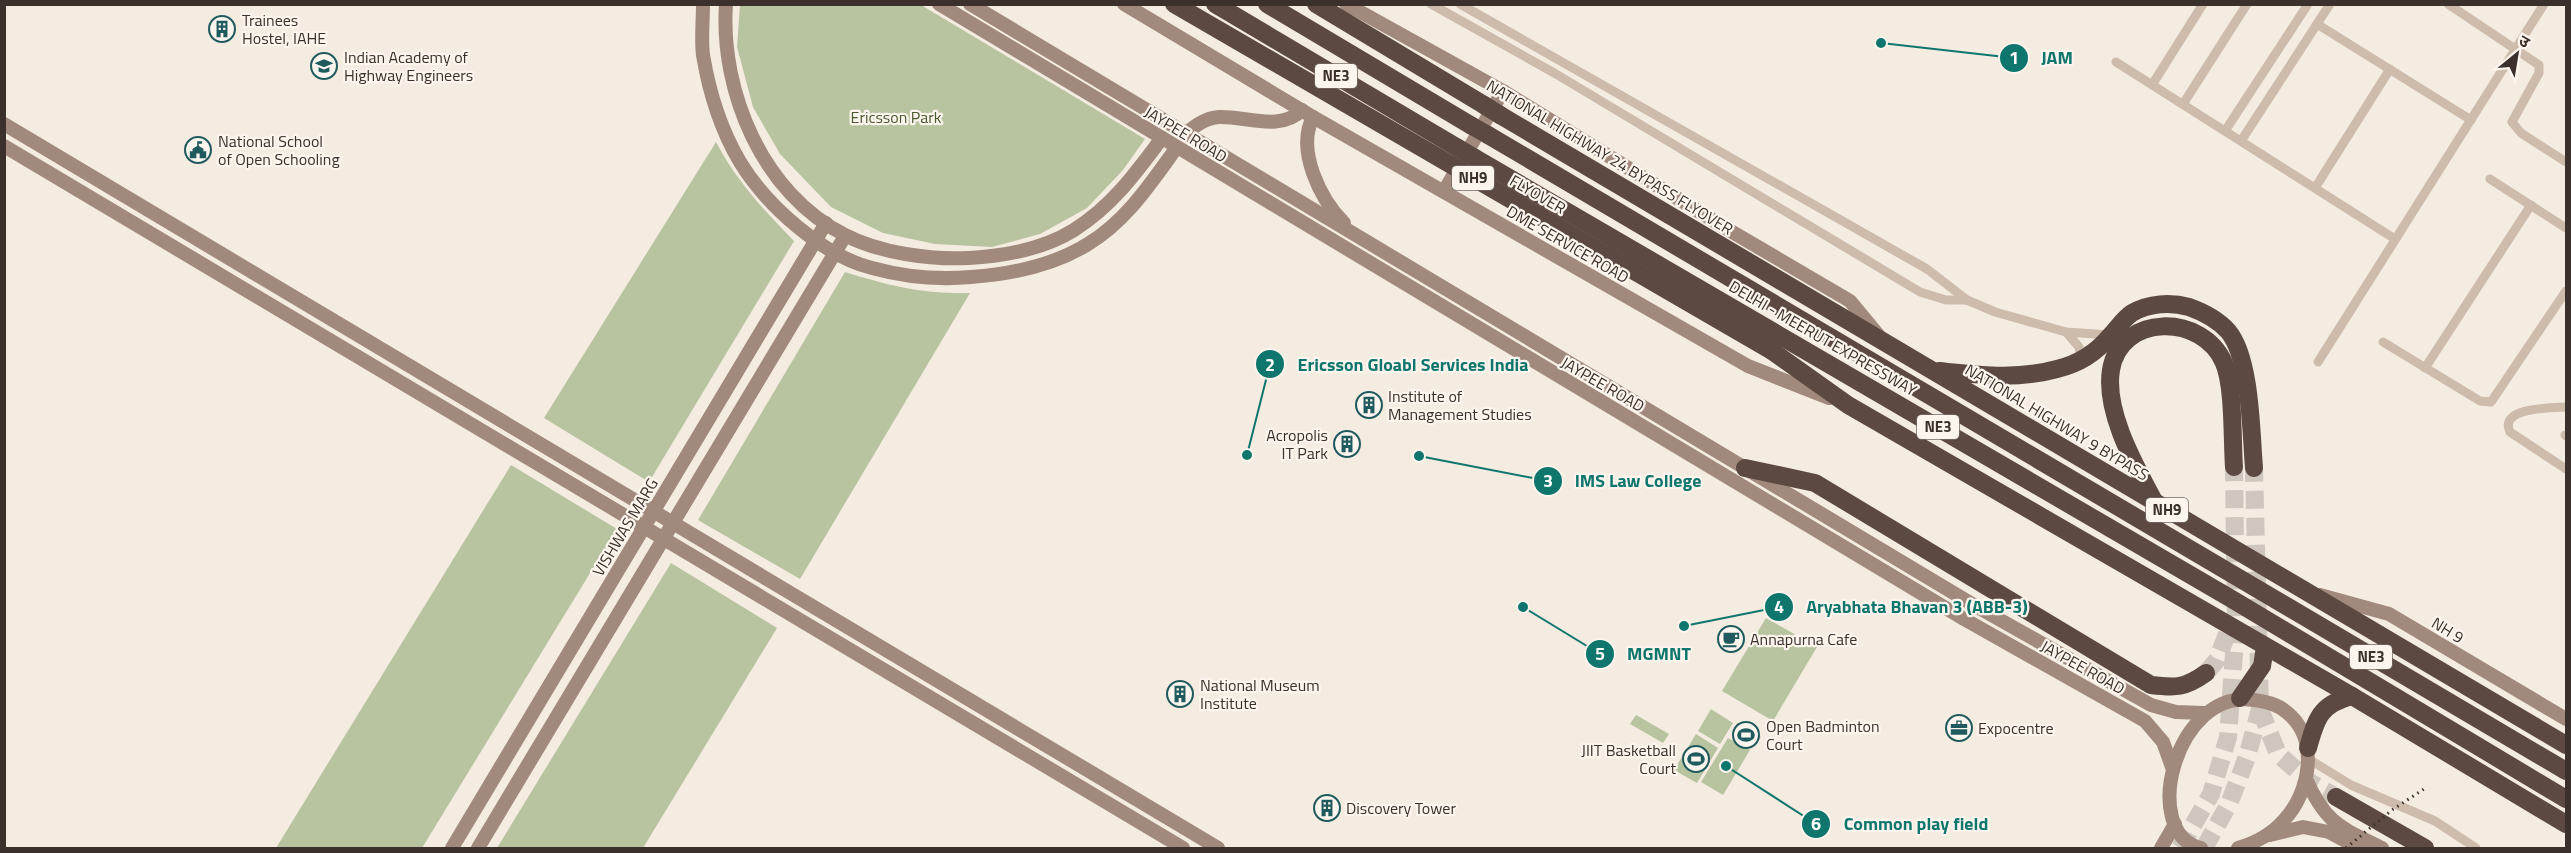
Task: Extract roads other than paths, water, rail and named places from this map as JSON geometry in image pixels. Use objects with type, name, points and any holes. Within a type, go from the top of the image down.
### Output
[{"type":"highway","name":"FLYOVER","points":[[1174,4],[1772,351],[1848,405],[2352,696],[2566,824]]},
{"type":"highway","name":"DELHI - MEERUT EXPRESSWAY","points":[[1215,4],[2230,598],[2566,799]]},
{"type":"highway","name":"DELHI - MEERUT EXPRESSWAY","points":[[1267,4],[2566,771]]},
{"type":"highway","name":"NATIONAL HIGHWAY 24 BYPASS FLYOVER","points":[[1316,4],[1884,342]]},
{"type":"highway","points":[[1931,370],[2012,377],[2057,369],[2081,360],[2100,348],[2132,314],[2165,303],[2180,304],[2199,310],[2228,331],[2241,360],[2254,468]]},
{"type":"highway","points":[[2155,503],[2121,432],[2110,382],[2112,363],[2117,353],[2129,338],[2145,329],[2164,325],[2175,326],[2191,331],[2214,345],[2224,363],[2228,380],[2234,467]]},
{"type":"highway","name":"NATIONAL HIGHWAY 9 BYPASS","points":[[1884,342],[2303,590]]},
{"type":"highway","points":[[1745,468],[1815,483],[2151,685],[2176,688],[2193,682],[2206,673]]},
{"type":"highway","name":"NH9","points":[[2303,590],[2566,745]]},
{"type":"highway","points":[[2240,698],[2262,666],[2265,647]]},
{"type":"highway","points":[[2308,753],[2316,719],[2334,701],[2352,696]]},
{"type":"highway","points":[[2336,798],[2425,849]]},
{"type":"street","points":[[704,4],[703,53],[716,108],[740,162],[777,208],[815,240],[835,253],[871,268],[939,280],[1002,275],[1046,265],[1088,244],[1119,221],[1146,192],[1177,147]]},
{"type":"street","points":[[726,4],[724,32],[733,86],[749,130],[771,170],[804,206],[845,236],[890,250],[945,259],[998,256],[1035,246],[1072,231],[1101,210],[1127,186],[1161,138]]},
{"type":"street","name":"JAYPEE ROAD","points":[[939,4],[1518,354],[1964,619],[2145,721],[2163,742],[2172,767]]},
{"type":"street","name":"DME SERVICE ROAD","points":[[1124,4],[1307,114],[1748,366],[1848,405]]},
{"type":"street","points":[[1431,4],[1556,74],[1920,292],[1946,300],[1967,300]]},
{"type":"street","points":[[1460,4],[1927,269],[1967,300],[2021,321],[2066,333],[2111,335]]},
{"type":"street","points":[[2152,84],[2203,4]]},
{"type":"street","points":[[2183,104],[2247,4]]},
{"type":"street","points":[[2225,131],[2308,4]]},
{"type":"street","points":[[2241,141],[2330,4]]},
{"type":"street","points":[[2448,4],[2536,61],[2540,74],[2513,118],[2514,127],[2566,162]]},
{"type":"street","points":[[2318,362],[2542,5]]},
{"type":"street","points":[[970,23],[974,7],[1972,604],[2151,705],[2176,712],[2204,713],[2240,698],[2272,703],[2285,710],[2296,721],[2308,753],[2306,778],[2295,806],[2284,821],[2265,836]]},
{"type":"street","points":[[1355,7],[1503,91],[1734,233],[1850,301],[1884,342]]},
{"type":"street","points":[[2317,24],[2471,120]]},
{"type":"street","points":[[2116,62],[2395,239]]},
{"type":"street","points":[[2315,188],[2390,69]]},
{"type":"street","points":[[1444,191],[1503,91]]},
{"type":"street","points":[[1634,120],[1642,108]]},
{"type":"street","points":[[1185,134],[1201,121],[1218,117],[1252,121],[1285,121],[1307,114],[1306,141],[1312,168],[1332,212],[1360,238]]},
{"type":"street","points":[[4,124],[1218,849]]},
{"type":"street","points":[[4,146],[1183,849]]},
{"type":"street","points":[[2490,179],[2566,228]]},
{"type":"street","points":[[2425,368],[2530,205]]},
{"type":"street","name":"VISHWAS MARG","points":[[452,849],[826,223]]},
{"type":"street","points":[[478,849],[845,236]]},
{"type":"street","points":[[2383,342],[2480,401],[2491,402],[2566,291]]},
{"type":"street","points":[[2066,333],[2079,347],[2081,360]]},
{"type":"street","points":[[2566,407],[2519,412],[2509,421],[2508,427],[2510,432],[2566,469]]},
{"type":"street","points":[[1698,459],[1706,444]]},
{"type":"street","name":"NH 9","points":[[2303,590],[2389,614],[2566,719]]},
{"type":"street","points":[[1964,619],[1972,604]]},
{"type":"street","points":[[2201,849],[2180,834],[2175,824],[2170,784],[2172,767],[2181,748],[2204,713]]},
{"type":"street","points":[[2308,753],[2350,785],[2435,821],[2476,849]]},
{"type":"street","points":[[2306,778],[2316,801],[2336,824],[2382,849]]},
{"type":"street","points":[[2161,849],[2175,824]]},
{"type":"street","points":[[2238,849],[2265,836],[2303,827],[2329,832],[2359,849]]},
{"type":"tunnel","points":[[2180,848],[2211,794],[2228,737],[2236,625],[2234,467]]},
{"type":"tunnel","points":[[2204,848],[2229,804],[2247,757],[2260,709],[2254,468]]},
{"type":"tunnel","points":[[2206,673],[2217,660],[2229,629]]},
{"type":"tunnel","points":[[2260,709],[2278,754],[2311,783],[2336,797]]},
{"type":"railway","points":[[2346,848],[2392,810],[2424,789]]},
{"type":"place","name":"Trainees Hostel, IAHE","points":[[222,29]]},
{"type":"place","name":"JAM","points":[[1881,43]]},
{"type":"place","name":"Indian Academy of Highway Engineers","points":[[324,66]]},
{"type":"place","name":"National School of Open Schooling","points":[[198,150]]},
{"type":"place","name":"Institute of Management Studies","points":[[1369,405]]},
{"type":"place","name":"Acropolis IT Park","points":[[1347,444]]},
{"type":"place","name":"Ericsson Gloabl Services India","points":[[1247,455]]},
{"type":"place","name":"IMS Law College","points":[[1419,456]]},
{"type":"place","name":"MGMNT","points":[[1523,607]]},
{"type":"place","name":"Aryabhata Bhavan 3 (ABB-3)","points":[[1684,626]]},
{"type":"place","name":"Annapurna Cafe","points":[[1731,639]]},
{"type":"place","name":"National Museum Institute","points":[[1180,694]]},
{"type":"place","name":"Expocentre","points":[[1959,728]]},
{"type":"place","name":"Open Badminton Court","points":[[1746,735]]},
{"type":"place","name":"JIIT Basketball Court","points":[[1696,759]]},
{"type":"place","name":"Common play field","points":[[1726,766]]},
{"type":"place","name":"Discovery Tower","points":[[1327,808]]},
{"type":"park label","name":"Ericsson Park","points":[[896,117]]}]
